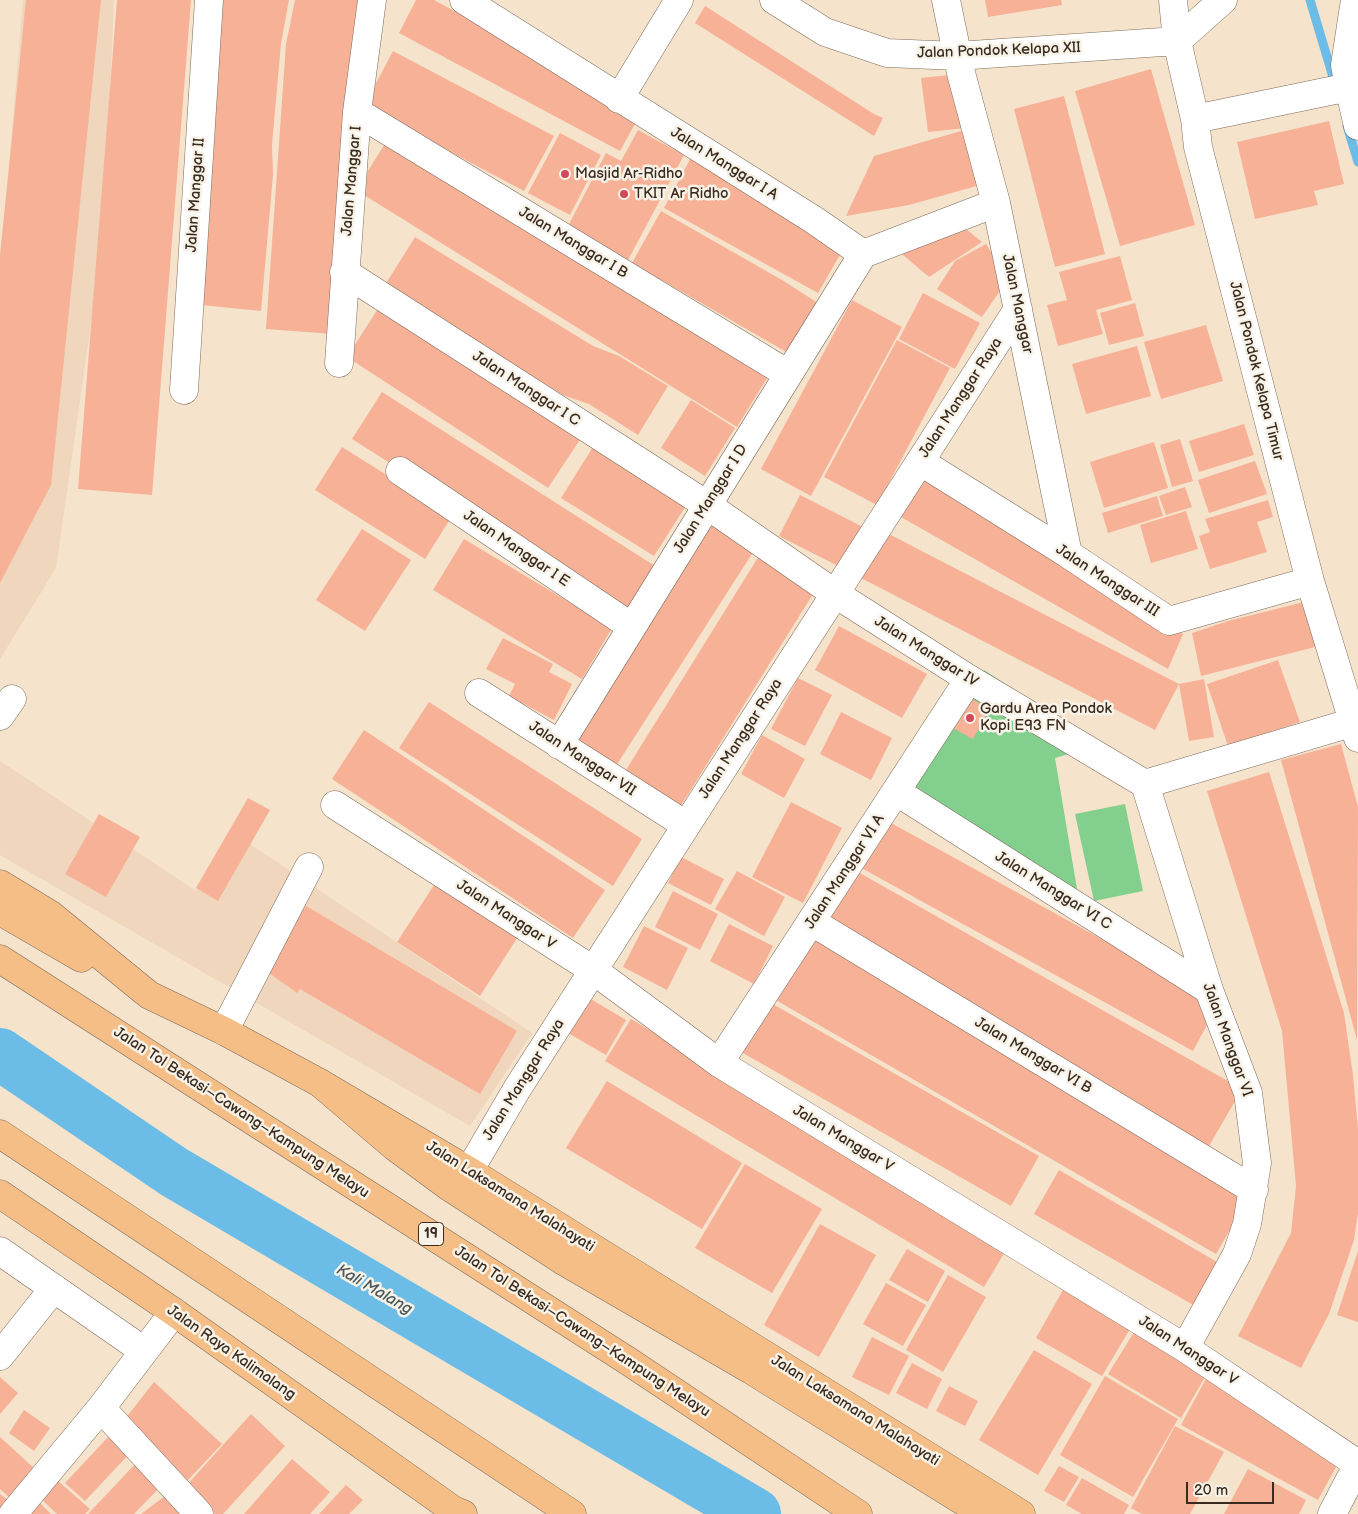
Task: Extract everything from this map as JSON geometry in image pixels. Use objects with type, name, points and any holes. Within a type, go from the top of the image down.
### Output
[{"type":"main road","name":"Jalan Laksamana Malahayati","points":[[0,884],[51,915],[149,995],[224,1031],[320,1083],[468,1171],[1021,1514]]},
{"type":"main road","points":[[0,911],[114,978],[149,995]]},
{"type":"main road","name":"Jalan Tol Bekasi–Cawang–Kampung Melayu","points":[[0,959],[628,1361],[858,1514]]},
{"type":"main road","points":[[320,1083],[395,1147],[448,1186],[565,1262],[751,1370],[984,1514]]},
{"type":"main road","points":[[0,1134],[572,1514]]},
{"type":"main road","name":"Jalan Raya Kalimalang","points":[[0,1194],[174,1312],[458,1513]]},
{"type":"street","name":"Jalan Manggar II","points":[[184,390],[209,0]]},
{"type":"street","name":"Jalan Manggar I","points":[[339,364],[344,272],[357,112],[372,0]]},
{"type":"street","name":"Jalan Manggar I A","points":[[464,0],[814,220],[863,254]]},
{"type":"street","points":[[619,99],[679,0]]},
{"type":"street","name":"Jalan Pondok Kelapa XII","points":[[774,0],[825,32],[887,53],[957,56],[1177,41]]},
{"type":"street","name":"Jalan Manggar","points":[[946,0],[957,56],[996,204],[1068,554]]},
{"type":"street","name":"Jalan Pondok Kelapa Timur","points":[[1173,0],[1177,41],[1195,119],[1198,147],[1310,581],[1356,730]]},
{"type":"street","points":[[1177,41],[1223,0]]},
{"type":"street","points":[[1355,0],[1348,81],[1358,126]]},
{"type":"street","points":[[1195,119],[1294,100],[1348,81]]},
{"type":"street","name":"Jalan Manggar I B","points":[[357,112],[788,374]]},
{"type":"street","points":[[863,254],[996,204]]},
{"type":"street","name":"Jalan Manggar I D","points":[[559,745],[863,254]]},
{"type":"street","name":"Jalan Manggar I C","points":[[344,272],[707,505]]},
{"type":"street","name":"Jalan Manggar Raya","points":[[468,1171],[517,1089],[1018,309]]},
{"type":"street","name":"Jalan Manggar III","points":[[921,462],[1068,554],[1169,621],[1310,581]]},
{"type":"street","name":"Jalan Manggar I E","points":[[400,472],[632,627]]},
{"type":"street","name":"Jalan Manggar IV","points":[[707,505],[834,593],[969,679],[1145,784]]},
{"type":"street","name":"Jalan Manggar VI A","points":[[719,1063],[969,679]]},
{"type":"street","name":"Jalan Manggar VII","points":[[478,693],[686,825]]},
{"type":"street","points":[[1145,784],[1356,730]]},
{"type":"street","name":"Jalan Manggar VI","points":[[1145,784],[1209,990],[1248,1093],[1257,1163],[1248,1224],[1237,1254],[1185,1348]]},
{"type":"street","name":"Jalan Manggar VI C","points":[[897,792],[1209,990]]},
{"type":"street","name":"Jalan Manggar V","points":[[334,805],[593,970],[719,1063],[1185,1348],[1358,1464]]},
{"type":"street","points":[[224,1031],[309,867]]},
{"type":"street","name":"Jalan Manggar VI B","points":[[812,922],[1254,1190]]},
{"type":"street","points":[[0,1251],[144,1351]]},
{"type":"street","points":[[0,1356],[54,1288]]},
{"type":"street","points":[[13,1514],[100,1408],[174,1312]]},
{"type":"street","points":[[100,1408],[199,1514]]},
{"type":"street","points":[[1332,1514],[1358,1464]]},
{"type":"shaded area","points":[[23,0],[114,0],[104,233],[56,568],[0,659],[0,274]]},
{"type":"shaded area","points":[[0,761],[196,891],[241,838],[532,1033],[470,1126],[0,855]]},
{"type":"green space","points":[[984,670],[1099,745],[1055,758],[1078,895],[907,788]]},
{"type":"green space","points":[[1125,804],[1143,891],[1094,901],[1075,814]]},
{"type":"building","points":[[26,0],[101,0],[51,485],[0,583],[0,255]]},
{"type":"building","points":[[117,0],[191,0],[152,495],[78,489]]},
{"type":"building","points":[[217,0],[289,0],[281,43],[272,145],[273,175],[261,311],[191,304]]},
{"type":"building","points":[[295,0],[363,0],[333,334],[266,329],[286,44]]},
{"type":"building","points":[[416,0],[434,0],[641,113],[620,151],[399,33]]},
{"type":"building","points":[[985,0],[1061,0],[1062,5],[988,17]]},
{"type":"building","points":[[705,6],[883,118],[874,136],[695,23]]},
{"type":"building","points":[[393,51],[554,136],[524,191],[364,106]]},
{"type":"building","points":[[1151,69],[1195,225],[1120,246],[1075,91]]},
{"type":"building","points":[[959,74],[966,128],[928,132],[921,78]]},
{"type":"building","points":[[1064,96],[1105,254],[1055,267],[1014,109]]},
{"type":"building","points":[[1329,121],[1344,184],[1314,191],[1318,205],[1255,219],[1237,142]]},
{"type":"building","points":[[975,127],[987,183],[909,205],[846,216],[874,156]]},
{"type":"building","name":"TKIT Ar Ridho","points":[[638,130],[684,155],[628,260],[567,228],[606,153],[621,161]]},
{"type":"building","name":"Masjid Ar-Ridho","points":[[560,133],[601,155],[570,215],[528,193]]},
{"type":"building","points":[[386,142],[767,378],[737,427],[356,190]]},
{"type":"building","points":[[694,152],[844,248],[818,293],[664,208]]},
{"type":"building","points":[[661,211],[782,280],[821,305],[795,357],[632,263]]},
{"type":"building","points":[[961,225],[982,242],[929,277],[897,250]]},
{"type":"building","points":[[415,237],[593,346],[619,356],[668,386],[638,435],[589,404],[563,395],[385,285]]},
{"type":"building","points":[[986,244],[1008,279],[982,317],[937,289],[955,261]]},
{"type":"building","points":[[1120,256],[1132,300],[1096,310],[1103,334],[1058,346],[1047,305],[1067,300],[1059,272]]},
{"type":"building","points":[[923,293],[980,323],[955,369],[899,339]]},
{"type":"building","points":[[852,300],[902,327],[811,496],[761,469]]},
{"type":"building","points":[[383,301],[585,432],[548,488],[347,357]]},
{"type":"building","points":[[1135,303],[1144,336],[1109,345],[1100,313]]},
{"type":"building","points":[[1206,325],[1223,381],[1161,399],[1144,342]]},
{"type":"building","points":[[897,340],[950,368],[877,505],[824,477]]},
{"type":"building","points":[[1137,346],[1151,396],[1086,414],[1072,364]]},
{"type":"building","points":[[382,392],[655,566],[625,612],[352,439]]},
{"type":"building","points":[[691,400],[735,428],[705,476],[661,448]]},
{"type":"building","points":[[1244,424],[1254,455],[1199,472],[1189,441]]},
{"type":"building","points":[[598,439],[691,498],[654,556],[561,498]]},
{"type":"building","points":[[1180,439],[1193,481],[1172,487],[1160,445]]},
{"type":"building","points":[[1154,442],[1168,488],[1104,508],[1090,462]]},
{"type":"building","points":[[342,447],[452,516],[425,559],[315,490]]},
{"type":"building","points":[[1255,461],[1267,494],[1209,513],[1198,480]]},
{"type":"building","points":[[923,479],[1183,634],[1168,669],[901,517]]},
{"type":"building","points":[[1185,487],[1192,507],[1166,515],[1159,496]]},
{"type":"building","points":[[800,495],[865,528],[844,569],[779,536]]},
{"type":"building","points":[[1157,496],[1163,516],[1108,533],[1102,513]]},
{"type":"building","points":[[1268,500],[1273,517],[1257,522],[1267,552],[1210,569],[1199,536],[1210,532],[1205,519]]},
{"type":"building","points":[[1186,511],[1198,549],[1151,563],[1140,525]]},
{"type":"building","points":[[715,518],[757,546],[614,769],[571,742]]},
{"type":"building","points":[[362,529],[411,560],[365,631],[316,600]]},
{"type":"building","points":[[885,532],[1179,684],[1155,730],[861,578]]},
{"type":"building","points":[[464,539],[612,628],[582,679],[433,590]]},
{"type":"building","points":[[762,551],[818,586],[677,812],[621,778]]},
{"type":"building","points":[[1304,602],[1315,647],[1201,676],[1192,633],[1228,621]]},
{"type":"building","points":[[839,626],[927,674],[902,718],[815,670]]},
{"type":"building","points":[[503,638],[553,664],[549,672],[572,684],[554,720],[509,696],[515,684],[486,669]]},
{"type":"building","points":[[1278,660],[1300,722],[1228,746],[1207,684]]},
{"type":"building","points":[[798,678],[832,695],[805,746],[771,729]]},
{"type":"building","points":[[1204,679],[1214,737],[1189,741],[1179,684]]},
{"type":"building","name":"Gardu Area Pondok Kopi E93 FN","points":[[968,697],[990,709],[973,739],[951,727]]},
{"type":"building","points":[[429,702],[642,839],[613,886],[399,748]]},
{"type":"building","points":[[841,712],[892,738],[871,780],[820,754]]},
{"type":"building","points":[[364,730],[605,890],[573,938],[332,779]]},
{"type":"building","points":[[762,735],[805,759],[784,798],[741,774]]},
{"type":"building","points":[[1341,744],[1358,807],[1357,1040],[1281,760]]},
{"type":"building","points":[[1269,772],[1344,1013],[1353,1075],[1358,1129],[1358,1213],[1354,1240],[1329,1314],[1301,1368],[1238,1336],[1291,1233],[1296,1186],[1282,1031],[1207,791]]},
{"type":"building","points":[[248,798],[270,810],[218,901],[196,888]]},
{"type":"building","points":[[791,802],[842,828],[803,903],[752,877]]},
{"type":"building","points":[[99,814],[140,837],[106,897],[65,874]]},
{"type":"building","points":[[882,818],[1156,969],[1215,1010],[1193,1051],[856,865]]},
{"type":"building","points":[[681,857],[724,879],[711,905],[668,883]]},
{"type":"building","points":[[851,868],[1242,1089],[1209,1146],[819,926]]},
{"type":"building","points":[[737,871],[785,897],[764,936],[715,909]]},
{"type":"building","points":[[438,879],[521,932],[480,996],[397,942]]},
{"type":"building","points":[[673,891],[718,914],[700,950],[655,927]]},
{"type":"building","points":[[306,906],[517,1031],[480,1094],[300,989],[297,993],[262,968],[294,909],[300,914]]},
{"type":"building","points":[[729,924],[773,946],[754,984],[710,961]]},
{"type":"building","points":[[644,926],[688,948],[667,990],[623,967]]},
{"type":"building","points":[[810,936],[1252,1192],[1216,1254],[774,999]]},
{"type":"building","points":[[589,998],[626,1020],[606,1055],[568,1033]]},
{"type":"building","points":[[764,999],[1039,1156],[1011,1206],[736,1049]]},
{"type":"building","points":[[631,1019],[1009,1245],[984,1287],[605,1061]]},
{"type":"building","points":[[607,1081],[742,1163],[702,1229],[566,1148]]},
{"type":"building","points":[[745,1164],[822,1209],[772,1293],[695,1248]]},
{"type":"building","points":[[1059,1170],[1224,1266],[1202,1310],[1034,1214]]},
{"type":"building","points":[[820,1224],[876,1255],[819,1357],[764,1325]]},
{"type":"building","points":[[907,1249],[945,1271],[928,1302],[889,1280]]},
{"type":"building","points":[[1358,1251],[1358,1322],[1337,1315]]},
{"type":"building","points":[[948,1275],[986,1297],[943,1372],[906,1350]]},
{"type":"building","points":[[886,1283],[926,1305],[903,1346],[863,1324]]},
{"type":"building","points":[[1063,1290],[1130,1329],[1102,1376],[1036,1338]]},
{"type":"building","points":[[1136,1329],[1208,1372],[1181,1418],[1108,1374]]},
{"type":"building","points":[[872,1337],[909,1356],[889,1395],[852,1377]]},
{"type":"building","points":[[1034,1350],[1092,1384],[1038,1475],[979,1440]]},
{"type":"building","points":[[912,1363],[942,1379],[927,1409],[896,1393]]},
{"type":"building","points":[[1208,1375],[1342,1456],[1318,1500],[1181,1425]]},
{"type":"building","points":[[1105,1376],[1178,1419],[1133,1497],[1060,1455]]},
{"type":"building","points":[[0,1377],[18,1393],[0,1414]]},
{"type":"building","points":[[154,1382],[222,1444],[187,1481],[121,1424]]},
{"type":"building","points":[[949,1386],[978,1401],[965,1426],[936,1411]]},
{"type":"building","points":[[24,1410],[50,1428],[34,1451],[9,1433]]},
{"type":"building","points":[[251,1414],[285,1446],[223,1514],[215,1514],[185,1487]]},
{"type":"building","points":[[1175,1426],[1224,1452],[1190,1514],[1142,1514],[1131,1508]]},
{"type":"building","points":[[111,1434],[130,1453],[85,1501],[65,1483]]},
{"type":"building","points":[[0,1437],[35,1469],[9,1497],[0,1489]]},
{"type":"building","points":[[292,1459],[330,1492],[310,1514],[244,1514]]},
{"type":"building","points":[[138,1461],[163,1484],[134,1514],[88,1514]]},
{"type":"building","points":[[1059,1466],[1079,1477],[1064,1502],[1044,1491]]},
{"type":"building","points":[[1248,1469],[1306,1500],[1299,1514],[1224,1514]]},
{"type":"building","points":[[1082,1478],[1129,1505],[1124,1514],[1082,1514],[1066,1505]]},
{"type":"building","points":[[57,1480],[90,1509],[85,1514],[57,1514],[40,1498]]},
{"type":"building","points":[[346,1485],[363,1500],[349,1514],[319,1514]]},
{"type":"building","points":[[169,1493],[186,1514],[141,1514]]},
{"type":"building","points":[[0,1494],[12,1503],[0,1514]]},
{"type":"building","points":[[37,1500],[51,1514],[23,1514]]},
{"type":"waterway","points":[[1310,0],[1336,87]]},
{"type":"waterway","points":[[1347,126],[1358,162]]},
{"type":"waterway","name":"Kali Malang","points":[[0,1054],[174,1172],[755,1514]]},
{"type":"place","name":"Masjid Ar-Ridho","points":[[565,174]]},
{"type":"place","name":"TKIT Ar Ridho","points":[[624,194]]},
{"type":"place","name":"Gardu Area Pondok Kopi E93 FN","points":[[970,718]]}]
